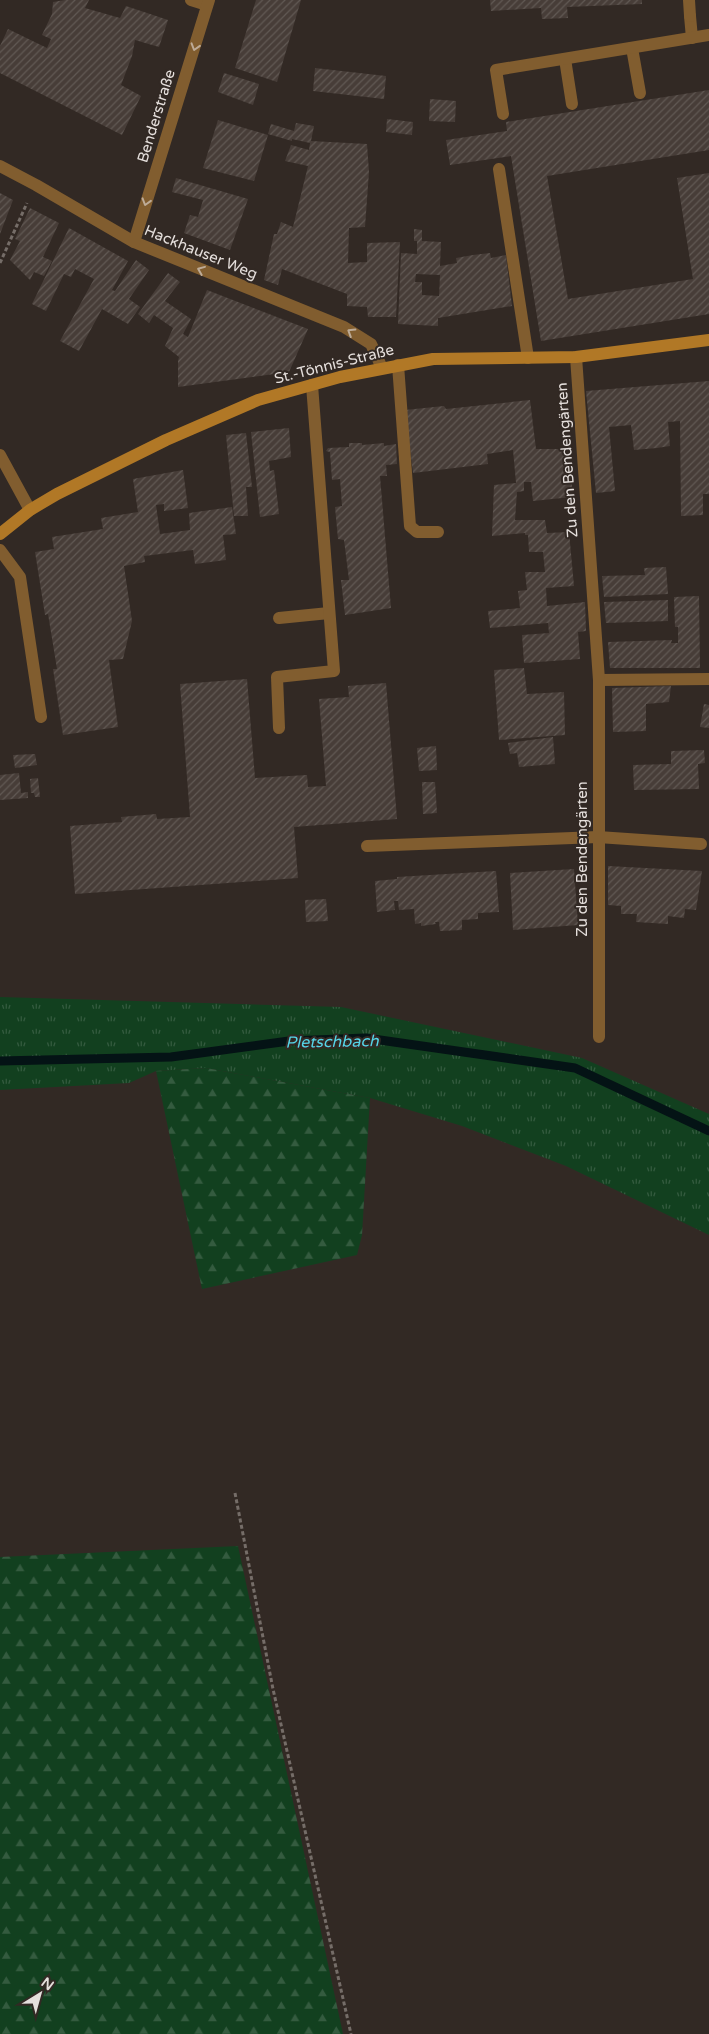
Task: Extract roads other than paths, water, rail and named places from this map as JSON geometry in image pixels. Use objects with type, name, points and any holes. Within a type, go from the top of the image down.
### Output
[{"type":"main road","name":"St.-Tönnis-Straße","points":[[0,534],[30,510],[57,494],[166,440],[258,400],[312,385],[382,368],[433,359],[576,357],[709,340]]},
{"type":"street","points":[[191,0],[208,3]]},
{"type":"street","points":[[689,0],[692,38]]},
{"type":"street","name":"Benderstraße","points":[[134,242],[208,3]]},
{"type":"street","points":[[503,114],[496,70],[709,35]]},
{"type":"street","points":[[632,48],[640,93]]},
{"type":"street","points":[[565,58],[572,104]]},
{"type":"street","name":"Hackhauser Weg","points":[[0,166],[134,242],[344,328],[371,344],[382,368]]},
{"type":"street","points":[[499,169],[528,358]]},
{"type":"street","name":"Zu den Bendengärten","points":[[576,357],[599,680],[599,1037]]},
{"type":"street","points":[[398,365],[410,526],[417,532],[438,532]]},
{"type":"street","points":[[279,728],[277,676],[334,671],[312,385]]},
{"type":"street","points":[[0,455],[30,510]]},
{"type":"street","points":[[0,550],[20,577],[41,716]]},
{"type":"street","points":[[279,618],[329,613]]},
{"type":"street","points":[[599,680],[709,679]]},
{"type":"street","points":[[366,846],[598,837],[701,844]]},
{"type":"waterway","name":"Pletschbach","points":[[0,1061],[171,1057],[289,1041],[366,1038],[575,1068],[709,1131]]}]
